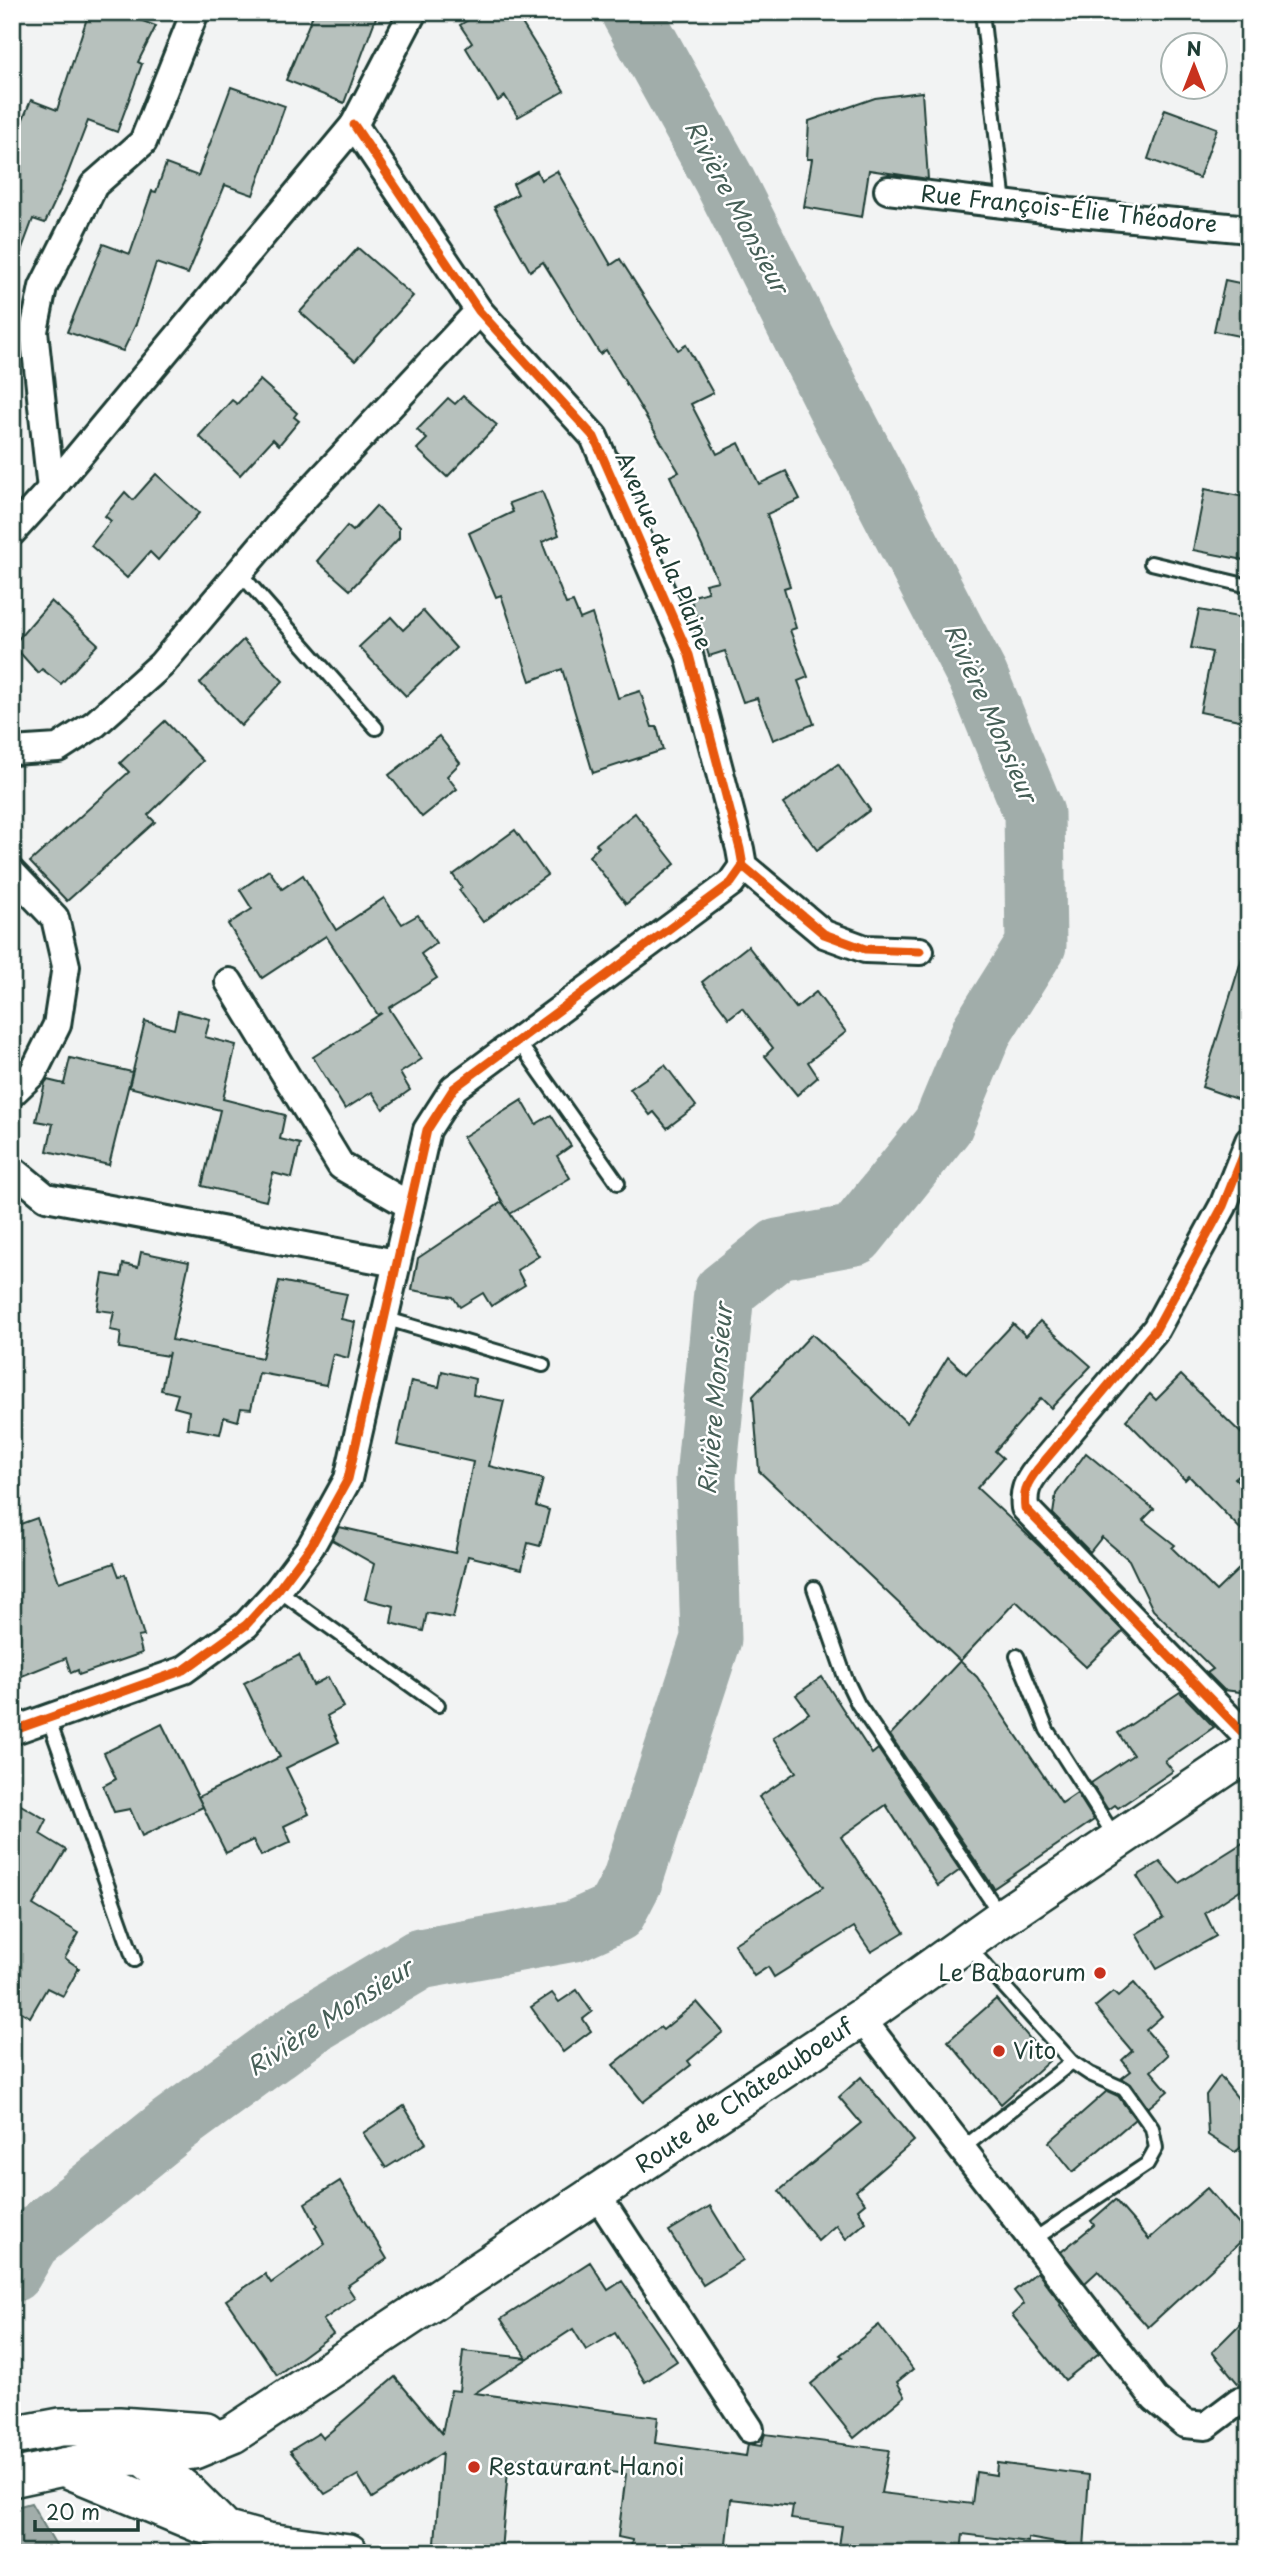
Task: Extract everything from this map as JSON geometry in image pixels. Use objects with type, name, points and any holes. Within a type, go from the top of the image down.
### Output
[{"type":"main road","name":"Route de Châteauboeuf","points":[[18,2477],[110,2457],[194,2450],[233,2434],[861,2018],[967,1941],[1249,1751]]},
{"type":"main road","points":[[12,2436],[61,2427],[119,2426],[233,2434]]},
{"type":"main road","points":[[100,2427],[145,2456],[187,2492],[231,2536]]},
{"type":"main road","points":[[63,2467],[231,2536],[349,2553]]},
{"type":"street","points":[[51,489],[34,331],[43,287],[94,186],[144,142],[195,12]]},
{"type":"street","points":[[12,532],[51,489],[354,125],[413,12]]},
{"type":"street","name":"Avenue de la Plaine","points":[[354,125],[479,311],[594,437],[689,654],[743,866]]},
{"type":"street","name":"Rue François-Élie Théodore","points":[[888,190],[1249,229]]},
{"type":"street","points":[[12,751],[58,748],[95,724],[161,665],[285,518],[479,311]]},
{"type":"street","points":[[12,1731],[184,1670],[246,1625],[278,1590],[311,1546],[348,1479],[427,1130],[454,1088],[731,883],[743,866],[824,934],[865,949],[920,951]]},
{"type":"street","points":[[12,873],[55,918],[66,967],[57,1025],[33,1073],[12,1093]]},
{"type":"street","points":[[229,982],[341,1166],[409,1205]]},
{"type":"street","points":[[1249,1141],[1223,1206],[1156,1329],[1027,1483],[1024,1495],[1025,1508],[1249,1739]]},
{"type":"street","points":[[12,1169],[46,1197],[396,1262]]},
{"type":"street","points":[[861,2018],[1155,2399],[1185,2424],[1206,2426],[1239,2401]]},
{"type":"street","points":[[597,2195],[750,2429]]},
{"type":"lane","points":[[982,12],[1004,204]]},
{"type":"lane","points":[[1151,563],[1249,586]]},
{"type":"lane","points":[[239,572],[376,728]]},
{"type":"lane","points":[[518,1041],[618,1183]]},
{"type":"lane","points":[[384,1318],[543,1365]]},
{"type":"lane","points":[[814,1588],[845,1677],[858,1704],[1002,1918]]},
{"type":"lane","points":[[278,1590],[438,1705]]},
{"type":"lane","points":[[1017,1656],[1047,1730],[1116,1840]]},
{"type":"lane","points":[[48,1718],[134,1960]]},
{"type":"lane","points":[[967,1941],[974,1953],[1072,2062],[1124,2090],[1153,2128],[1156,2148],[1147,2164],[1033,2240]]},
{"type":"lane","points":[[963,2148],[1072,2062]]},
{"type":"shaded area","points":[[31,2503],[60,2553],[12,2553],[12,2508]]},
{"type":"building","points":[[89,12],[119,12],[156,26],[138,62],[142,64],[117,132],[88,121],[45,223],[33,219],[15,267],[12,266],[12,145],[31,100],[57,110]]},
{"type":"building","points":[[314,12],[378,12],[344,103],[286,80]]},
{"type":"building","points":[[481,12],[515,12],[564,91],[518,117],[505,96],[498,101],[466,48],[472,43],[460,25]]},
{"type":"building","points":[[231,87],[285,106],[253,195],[225,185],[188,274],[156,263],[136,324],[123,351],[67,332],[103,244],[130,254],[152,191],[156,192],[166,164],[198,176]]},
{"type":"building","points":[[922,92],[928,179],[869,170],[862,217],[804,207],[812,159],[807,159],[809,121],[875,98]]},
{"type":"building","points":[[1165,109],[1217,128],[1199,178],[1148,159]]},
{"type":"building","points":[[537,171],[541,180],[557,171],[611,265],[620,259],[678,350],[686,345],[713,393],[691,404],[717,454],[739,443],[759,484],[786,471],[800,499],[767,514],[790,586],[784,588],[796,628],[790,630],[808,677],[798,681],[814,724],[773,740],[757,698],[743,702],[725,651],[709,656],[690,597],[708,592],[705,584],[718,581],[670,476],[679,472],[606,350],[600,354],[543,262],[530,271],[494,207],[518,194],[513,184]]},
{"type":"building","points":[[358,248],[413,296],[355,361],[300,312]]},
{"type":"building","points":[[1225,280],[1249,285],[1249,338],[1214,331]]},
{"type":"building","points":[[260,380],[297,413],[294,417],[299,421],[279,445],[273,439],[240,475],[199,436],[232,400],[237,404]]},
{"type":"building","points":[[463,396],[497,425],[447,477],[417,449],[427,439],[417,430],[448,398],[455,404]]},
{"type":"building","points":[[156,474],[199,513],[158,560],[150,552],[127,578],[91,546],[111,521],[105,516],[125,492],[133,500]]},
{"type":"building","points":[[1205,489],[1249,498],[1249,561],[1193,550]]},
{"type":"building","points":[[542,491],[559,535],[542,542],[566,604],[573,602],[580,619],[592,614],[618,698],[640,691],[652,727],[657,727],[663,750],[593,773],[562,669],[530,681],[501,595],[496,597],[469,533],[513,512],[509,503]]},
{"type":"building","points":[[376,506],[399,528],[399,538],[350,590],[317,561],[347,526],[353,531]]},
{"type":"building","points":[[51,601],[98,644],[61,684],[42,669],[38,673],[13,645]]},
{"type":"building","points":[[1199,610],[1249,619],[1249,696],[1244,721],[1200,712],[1212,652],[1191,648]]},
{"type":"building","points":[[423,611],[456,648],[406,696],[359,647],[391,617],[403,630]]},
{"type":"building","points":[[243,640],[283,681],[241,726],[200,683]]},
{"type":"building","points":[[165,721],[203,761],[148,815],[155,822],[67,901],[30,862],[129,772],[120,763]]},
{"type":"building","points":[[439,736],[460,763],[447,776],[457,789],[422,817],[389,775]]},
{"type":"building","points":[[838,764],[870,810],[817,850],[783,804]]},
{"type":"building","points":[[635,813],[675,864],[626,904],[589,856],[599,847],[596,844]]},
{"type":"building","points":[[515,830],[547,875],[483,922],[459,890],[462,888],[453,875]]},
{"type":"building","points":[[269,870],[282,889],[303,875],[336,930],[384,898],[402,924],[418,915],[436,943],[421,954],[437,978],[389,1008],[422,1059],[400,1073],[410,1090],[383,1109],[372,1092],[345,1109],[313,1057],[382,1013],[378,1015],[326,936],[262,978],[228,924],[252,909],[240,890]]},
{"type":"building","points":[[748,946],[796,1008],[816,992],[846,1032],[808,1062],[818,1077],[797,1095],[765,1056],[773,1048],[742,1008],[729,1018],[702,982]]},
{"type":"building","points":[[1242,958],[1249,959],[1249,1080],[1242,1101],[1202,1087]]},
{"type":"building","points":[[178,1011],[210,1019],[205,1037],[236,1045],[223,1099],[285,1115],[280,1139],[300,1144],[292,1178],[273,1173],[266,1201],[202,1186],[220,1110],[129,1087],[145,1021],[174,1029]]},
{"type":"building","points":[[70,1058],[132,1072],[109,1165],[47,1151],[53,1124],[36,1121],[45,1083],[47,1080],[64,1084]]},
{"type":"building","points":[[665,1065],[696,1106],[667,1128],[654,1112],[650,1115],[630,1089]]},
{"type":"building","points":[[522,1100],[536,1124],[551,1115],[571,1146],[557,1156],[570,1178],[510,1214],[463,1137]]},
{"type":"building","points":[[502,1202],[539,1256],[517,1270],[525,1285],[491,1306],[483,1293],[460,1307],[453,1297],[412,1290],[418,1258]]},
{"type":"building","points":[[141,1252],[189,1262],[172,1340],[262,1358],[279,1281],[347,1294],[341,1319],[355,1322],[348,1358],[333,1354],[326,1385],[259,1373],[251,1409],[241,1408],[238,1421],[224,1417],[220,1434],[187,1428],[189,1411],[174,1407],[178,1394],[161,1390],[169,1352],[168,1356],[119,1348],[121,1332],[110,1330],[114,1312],[97,1310],[103,1274],[121,1277],[123,1264],[138,1267]]},
{"type":"building","points":[[1040,1321],[1091,1366],[1051,1408],[1041,1398],[995,1451],[1003,1458],[977,1488],[1050,1556],[1123,1631],[1086,1667],[1016,1601],[960,1661],[759,1471],[753,1396],[812,1334],[907,1423],[948,1357],[966,1374],[1013,1324],[1026,1336]]},
{"type":"building","points":[[442,1371],[475,1379],[473,1395],[504,1401],[489,1466],[543,1479],[536,1506],[549,1510],[540,1546],[528,1543],[522,1569],[468,1556],[453,1618],[427,1613],[423,1631],[391,1623],[394,1606],[365,1599],[374,1564],[332,1540],[339,1527],[455,1553],[473,1462],[397,1445],[411,1381],[439,1387]]},
{"type":"building","points":[[1181,1375],[1249,1441],[1249,1466],[1235,1478],[1249,1492],[1249,1538],[1189,1476],[1185,1480],[1126,1420],[1150,1394],[1156,1400]]},
{"type":"building","points":[[1086,1453],[1154,1509],[1143,1520],[1175,1545],[1172,1548],[1216,1591],[1249,1559],[1249,1693],[1224,1690],[1207,1673],[1213,1669],[1153,1610],[1129,1560],[1102,1537],[1090,1552],[1053,1514],[1056,1494]]},
{"type":"building","points":[[37,1518],[59,1582],[114,1563],[119,1576],[125,1574],[144,1636],[138,1637],[142,1653],[79,1675],[78,1670],[71,1673],[66,1658],[12,1680],[12,1527]]},
{"type":"building","points":[[299,1655],[313,1685],[328,1677],[343,1707],[327,1716],[339,1742],[286,1768],[309,1814],[284,1826],[291,1842],[261,1856],[253,1840],[226,1853],[198,1797],[280,1757],[244,1683]]},
{"type":"building","points":[[960,1661],[977,1677],[1062,1803],[1077,1793],[1094,1820],[994,1888],[890,1735]]},
{"type":"building","points":[[822,1677],[872,1754],[878,1749],[960,1870],[938,1886],[886,1805],[841,1837],[904,1932],[871,1952],[854,1927],[774,1977],[768,1967],[754,1976],[734,1944],[823,1887],[759,1797],[796,1772],[773,1738],[809,1713],[796,1695]]},
{"type":"building","points":[[1180,1692],[1214,1727],[1165,1761],[1173,1771],[1118,1808],[1115,1805],[1108,1810],[1091,1783],[1133,1755],[1118,1733]]},
{"type":"building","points":[[162,1724],[203,1807],[142,1836],[130,1809],[114,1812],[103,1786],[116,1779],[104,1753]]},
{"type":"building","points":[[12,1800],[47,1820],[40,1834],[66,1850],[33,1905],[79,1933],[65,1958],[79,1968],[63,1996],[47,1988],[30,2017],[12,2006]]},
{"type":"building","points":[[1249,1839],[1249,1884],[1205,1913],[1216,1936],[1157,1969],[1136,1934],[1163,1918],[1137,1876],[1160,1862],[1179,1883]]},
{"type":"building","points":[[1134,1983],[1162,2016],[1146,2030],[1168,2055],[1151,2071],[1168,2091],[1148,2108],[1131,2084],[1122,2078],[1131,2071],[1122,2060],[1132,2051],[1095,2007],[1113,1992],[1118,1997]]},
{"type":"building","points":[[577,1990],[592,2012],[583,2019],[591,2031],[563,2052],[531,2007],[552,1993],[559,2002]]},
{"type":"building","name":"Vito","points":[[996,1999],[1049,2061],[1001,2104],[948,2041]]},
{"type":"building","points":[[697,2002],[723,2032],[688,2061],[691,2065],[643,2102],[613,2065],[660,2027],[663,2030]]},
{"type":"building","points":[[1220,2076],[1237,2097],[1249,2120],[1249,2141],[1235,2152],[1208,2135],[1206,2095]]},
{"type":"building","points":[[861,2077],[914,2141],[856,2191],[865,2203],[858,2209],[866,2222],[846,2239],[836,2225],[818,2241],[779,2191],[861,2123],[839,2097]]},
{"type":"building","points":[[1107,2091],[1118,2096],[1135,2119],[1073,2172],[1049,2142]]},
{"type":"building","points":[[404,2106],[426,2143],[386,2168],[363,2133]]},
{"type":"building","points":[[340,2181],[387,2259],[347,2286],[355,2298],[323,2320],[333,2334],[277,2375],[226,2300],[265,2274],[271,2283],[325,2244],[305,2203]]},
{"type":"building","points":[[1207,2188],[1248,2235],[1148,2327],[1098,2271],[1085,2283],[1061,2252],[1094,2225],[1091,2221],[1115,2200],[1149,2239]]},
{"type":"building","points":[[710,2206],[743,2260],[703,2285],[669,2231]]},
{"type":"building","points":[[590,2262],[608,2290],[622,2281],[677,2361],[645,2382],[615,2333],[586,2350],[573,2329],[475,2393],[658,2417],[655,2443],[746,2456],[748,2444],[761,2446],[765,2434],[889,2450],[881,2493],[972,2504],[976,2472],[996,2475],[997,2463],[1089,2475],[1084,2548],[1028,2538],[1028,2542],[963,2534],[961,2553],[838,2553],[842,2526],[791,2519],[793,2506],[731,2499],[725,2552],[649,2551],[631,2548],[632,2540],[618,2537],[626,2474],[509,2458],[501,2551],[435,2542],[442,2453],[372,2498],[358,2475],[325,2494],[290,2451],[319,2433],[323,2438],[395,2377],[442,2433],[451,2390],[459,2391],[463,2351],[527,2358],[501,2319]]},
{"type":"building","points":[[1037,2272],[1099,2353],[1065,2380],[1012,2315],[1024,2304],[1014,2291]]},
{"type":"building","points":[[1249,2315],[1249,2389],[1240,2386],[1212,2352]]},
{"type":"building","points":[[879,2325],[913,2369],[897,2382],[905,2396],[854,2438],[811,2384],[843,2357],[840,2355]]},
{"type":"waterway","name":"Rivière Monsieur","points":[[12,2272],[30,2241],[172,2126],[311,2024],[420,1959],[574,1931],[616,1912],[632,1881],[711,1639],[706,1478],[724,1292],[778,1249],[855,1235],[943,1125],[982,1031],[1036,945],[1034,813],[978,677],[723,178],[631,12]]},
{"type":"cycle path","points":[[354,125],[479,311],[594,437],[689,655],[743,866],[824,934],[865,949],[920,951]]},
{"type":"cycle path","points":[[12,1731],[184,1670],[246,1625],[278,1590],[311,1546],[348,1479],[427,1130],[454,1088],[731,883],[743,866]]},
{"type":"cycle path","points":[[1249,1141],[1223,1206],[1156,1329],[1037,1470],[1026,1487],[1025,1497],[1025,1508],[1249,1739]]},
{"type":"place","name":"Le Babaorum","points":[[1100,1973]]},
{"type":"place","name":"Vito","points":[[999,2051]]},
{"type":"place","name":"Restaurant Hanoi","points":[[474,2467]]}]
